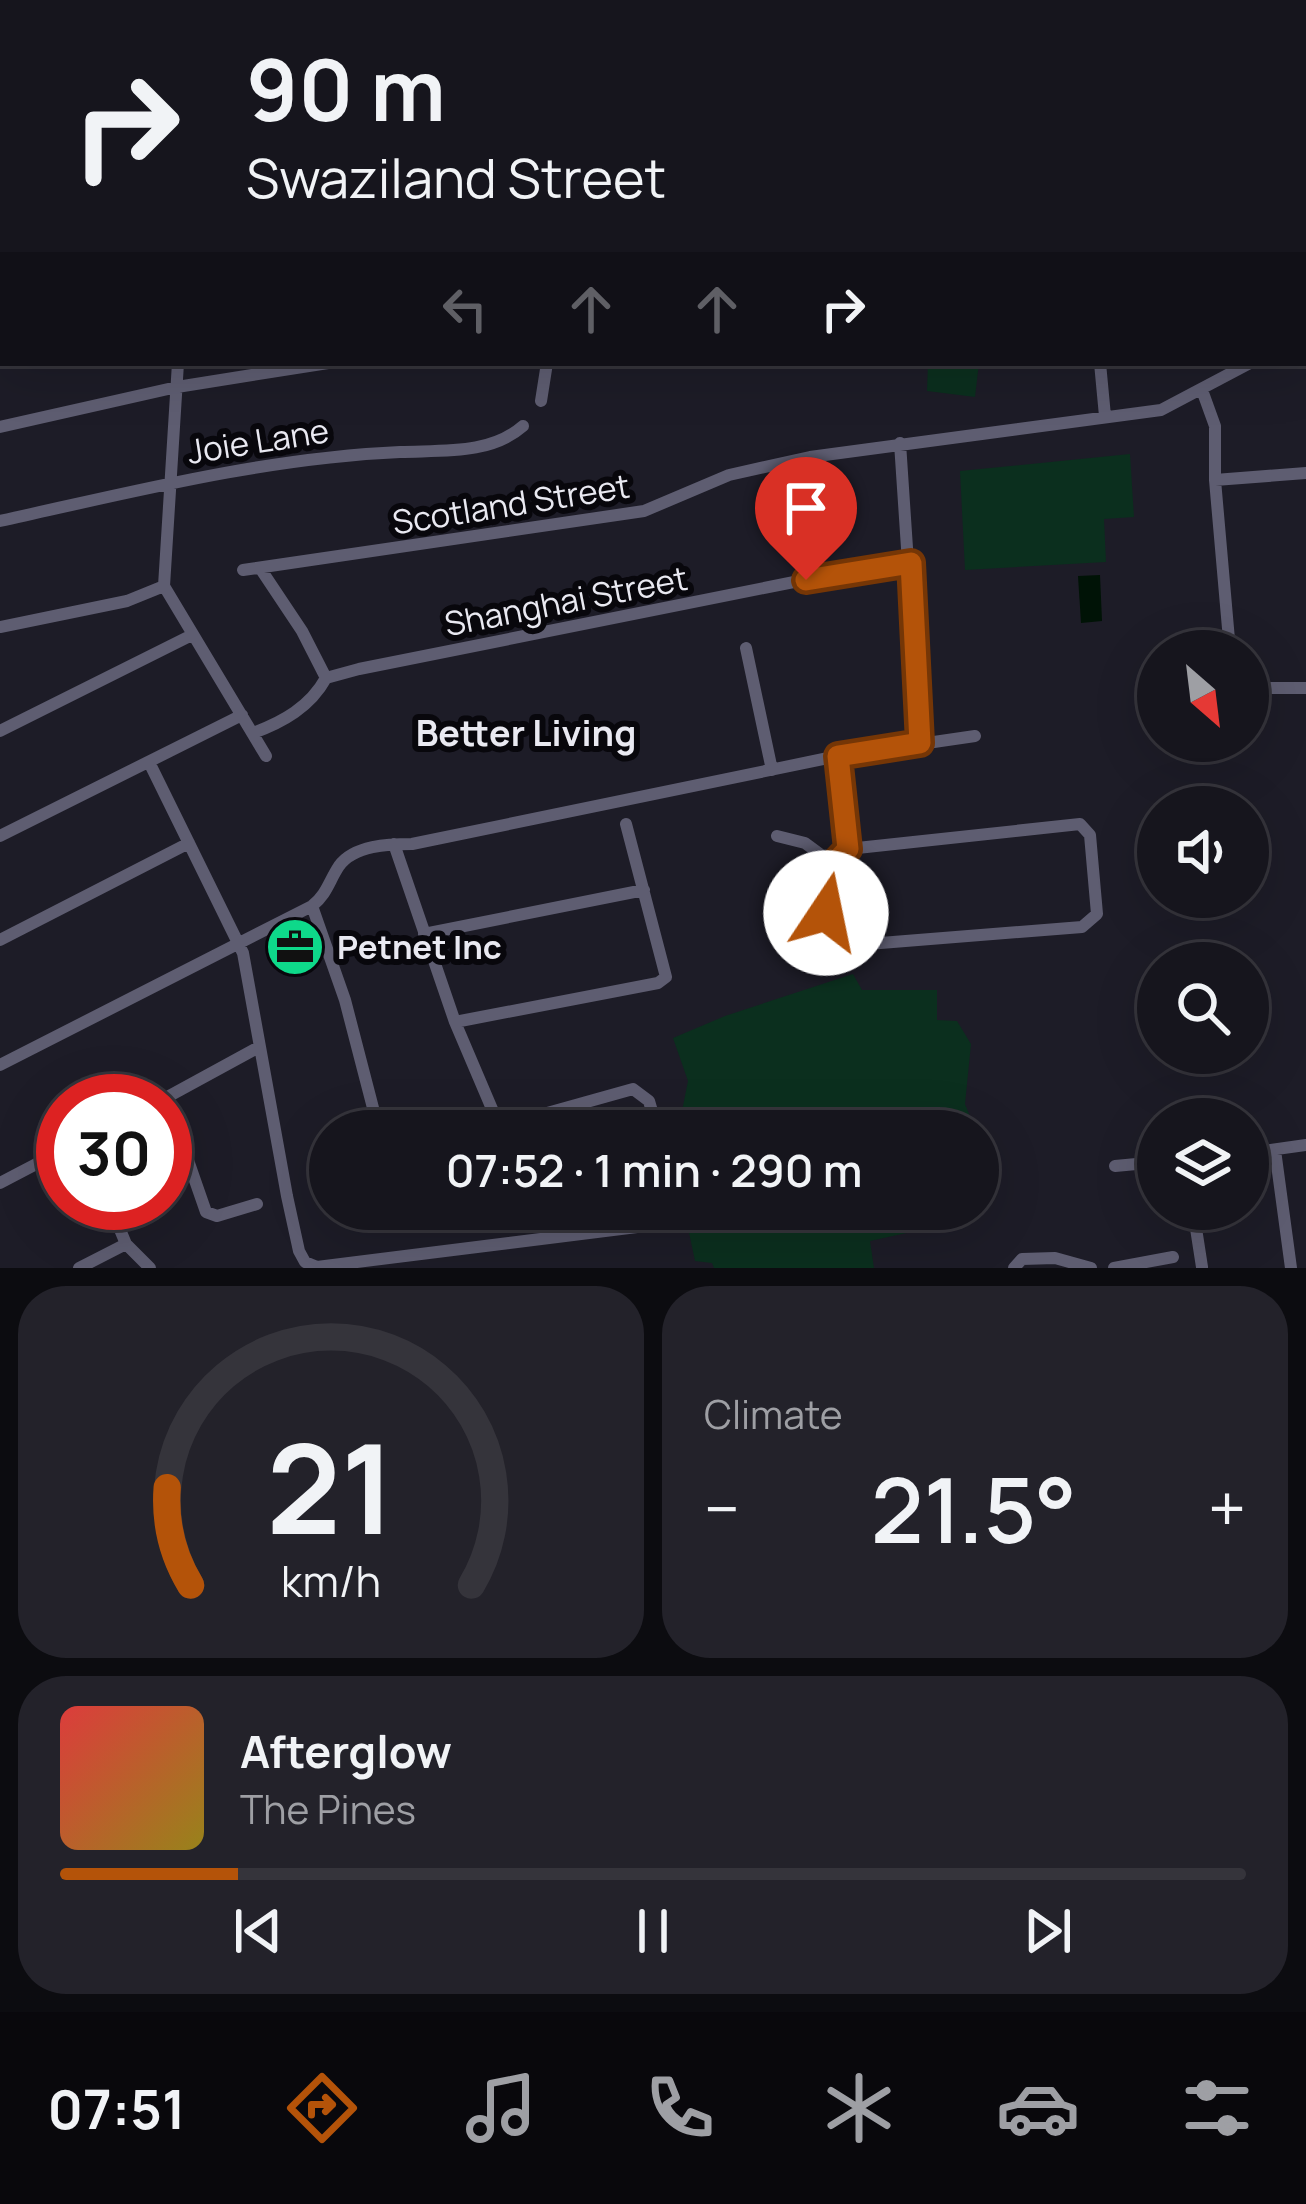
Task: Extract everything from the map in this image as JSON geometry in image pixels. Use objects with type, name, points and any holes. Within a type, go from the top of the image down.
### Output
[{"type":"street","points":[[178,366],[164,586],[266,756]]},
{"type":"street","points":[[541,401],[547,366]]},
{"type":"street","points":[[1100,366],[1105,416]]},
{"type":"street","name":"Scotland Street","points":[[243,570],[644,512],[729,476],[900,442],[1167,409],[1245,366]]},
{"type":"street","points":[[0,427],[277,368]]},
{"type":"street","points":[[1202,390],[1214,427],[1229,630]]},
{"type":"street","name":"Joie Lane","points":[[0,521],[171,483],[342,454],[470,449],[511,436],[523,426]]},
{"type":"street","points":[[900,442],[920,743]]},
{"type":"street","points":[[1215,479],[1306,473]]},
{"type":"street","name":"Shanghai Street","points":[[326,678],[844,572],[911,563]]},
{"type":"street","points":[[253,733],[288,719],[326,678],[302,631],[260,568]]},
{"type":"street","points":[[0,627],[128,602],[164,586]]},
{"type":"street","points":[[0,731],[192,634]]},
{"type":"street","points":[[746,648],[772,770]]},
{"type":"street","points":[[1269,688],[1306,688]]},
{"type":"street","points":[[0,836],[242,715]]},
{"type":"street","points":[[0,1065],[312,906],[323,897],[344,860],[368,849],[838,756],[975,736]]},
{"type":"street","points":[[838,756],[848,849]]},
{"type":"street","points":[[149,762],[238,943],[302,1258],[317,1267],[351,1264],[614,1230]]},
{"type":"street","points":[[455,1022],[658,983],[666,971],[626,824]]},
{"type":"street","points":[[1080,824],[1090,836],[1097,914],[1082,927],[868,944],[849,939],[826,913],[824,874],[848,849],[1080,824]]},
{"type":"street","points":[[777,836],[805,843],[832,863]]},
{"type":"street","points":[[0,940],[189,843]]},
{"type":"street","points":[[394,844],[455,1022],[492,1110]]},
{"type":"street","points":[[424,934],[644,890]]},
{"type":"street","points":[[312,906],[345,1000],[374,1110]]},
{"type":"street","points":[[192,1083],[259,1047]]},
{"type":"street","points":[[550,1110],[633,1089],[645,1096],[650,1110]]},
{"type":"street","points":[[1269,1151],[1306,1144]]},
{"type":"street","points":[[1276,1150],[1291,1268]]},
{"type":"street","points":[[0,1183],[36,1164]]},
{"type":"street","points":[[1115,1166],[1137,1164]]},
{"type":"street","points":[[192,1175],[206,1212],[217,1216],[257,1204]]},
{"type":"street","points":[[120,1230],[126,1244],[150,1268]]},
{"type":"street","points":[[1196,1230],[1202,1267]]},
{"type":"street","points":[[1287,1232],[1302,1236]]},
{"type":"street","points":[[79,1268],[126,1244]]},
{"type":"street","points":[[1014,1268],[1022,1259],[1044,1257],[1090,1268]]},
{"type":"street","points":[[1114,1268],[1173,1257]]},
{"type":"green space","points":[[928,366],[979,366],[975,397],[927,391]]},
{"type":"green space","points":[[1130,454],[1134,517],[1104,519],[1106,562],[965,570],[960,471]]},
{"type":"green space","points":[[853,974],[862,990],[937,990],[937,1020],[957,1021],[971,1044],[967,1110],[682,1110],[688,1081],[673,1038]]},
{"type":"green space","points":[[688,1230],[920,1230],[870,1241],[874,1268],[714,1268],[712,1263],[695,1261]]},
{"type":"shaded area","points":[[1100,575],[1102,621],[1081,623],[1078,576]]},
{"type":"place","name":"Petnet Inc","points":[[295,947]]},
{"type":"district","name":"Better Living","points":[[526,733]]},
{"type":"route","points":[[806,580],[911,563],[920,743],[838,756],[848,849],[824,874],[826,913]]}]
